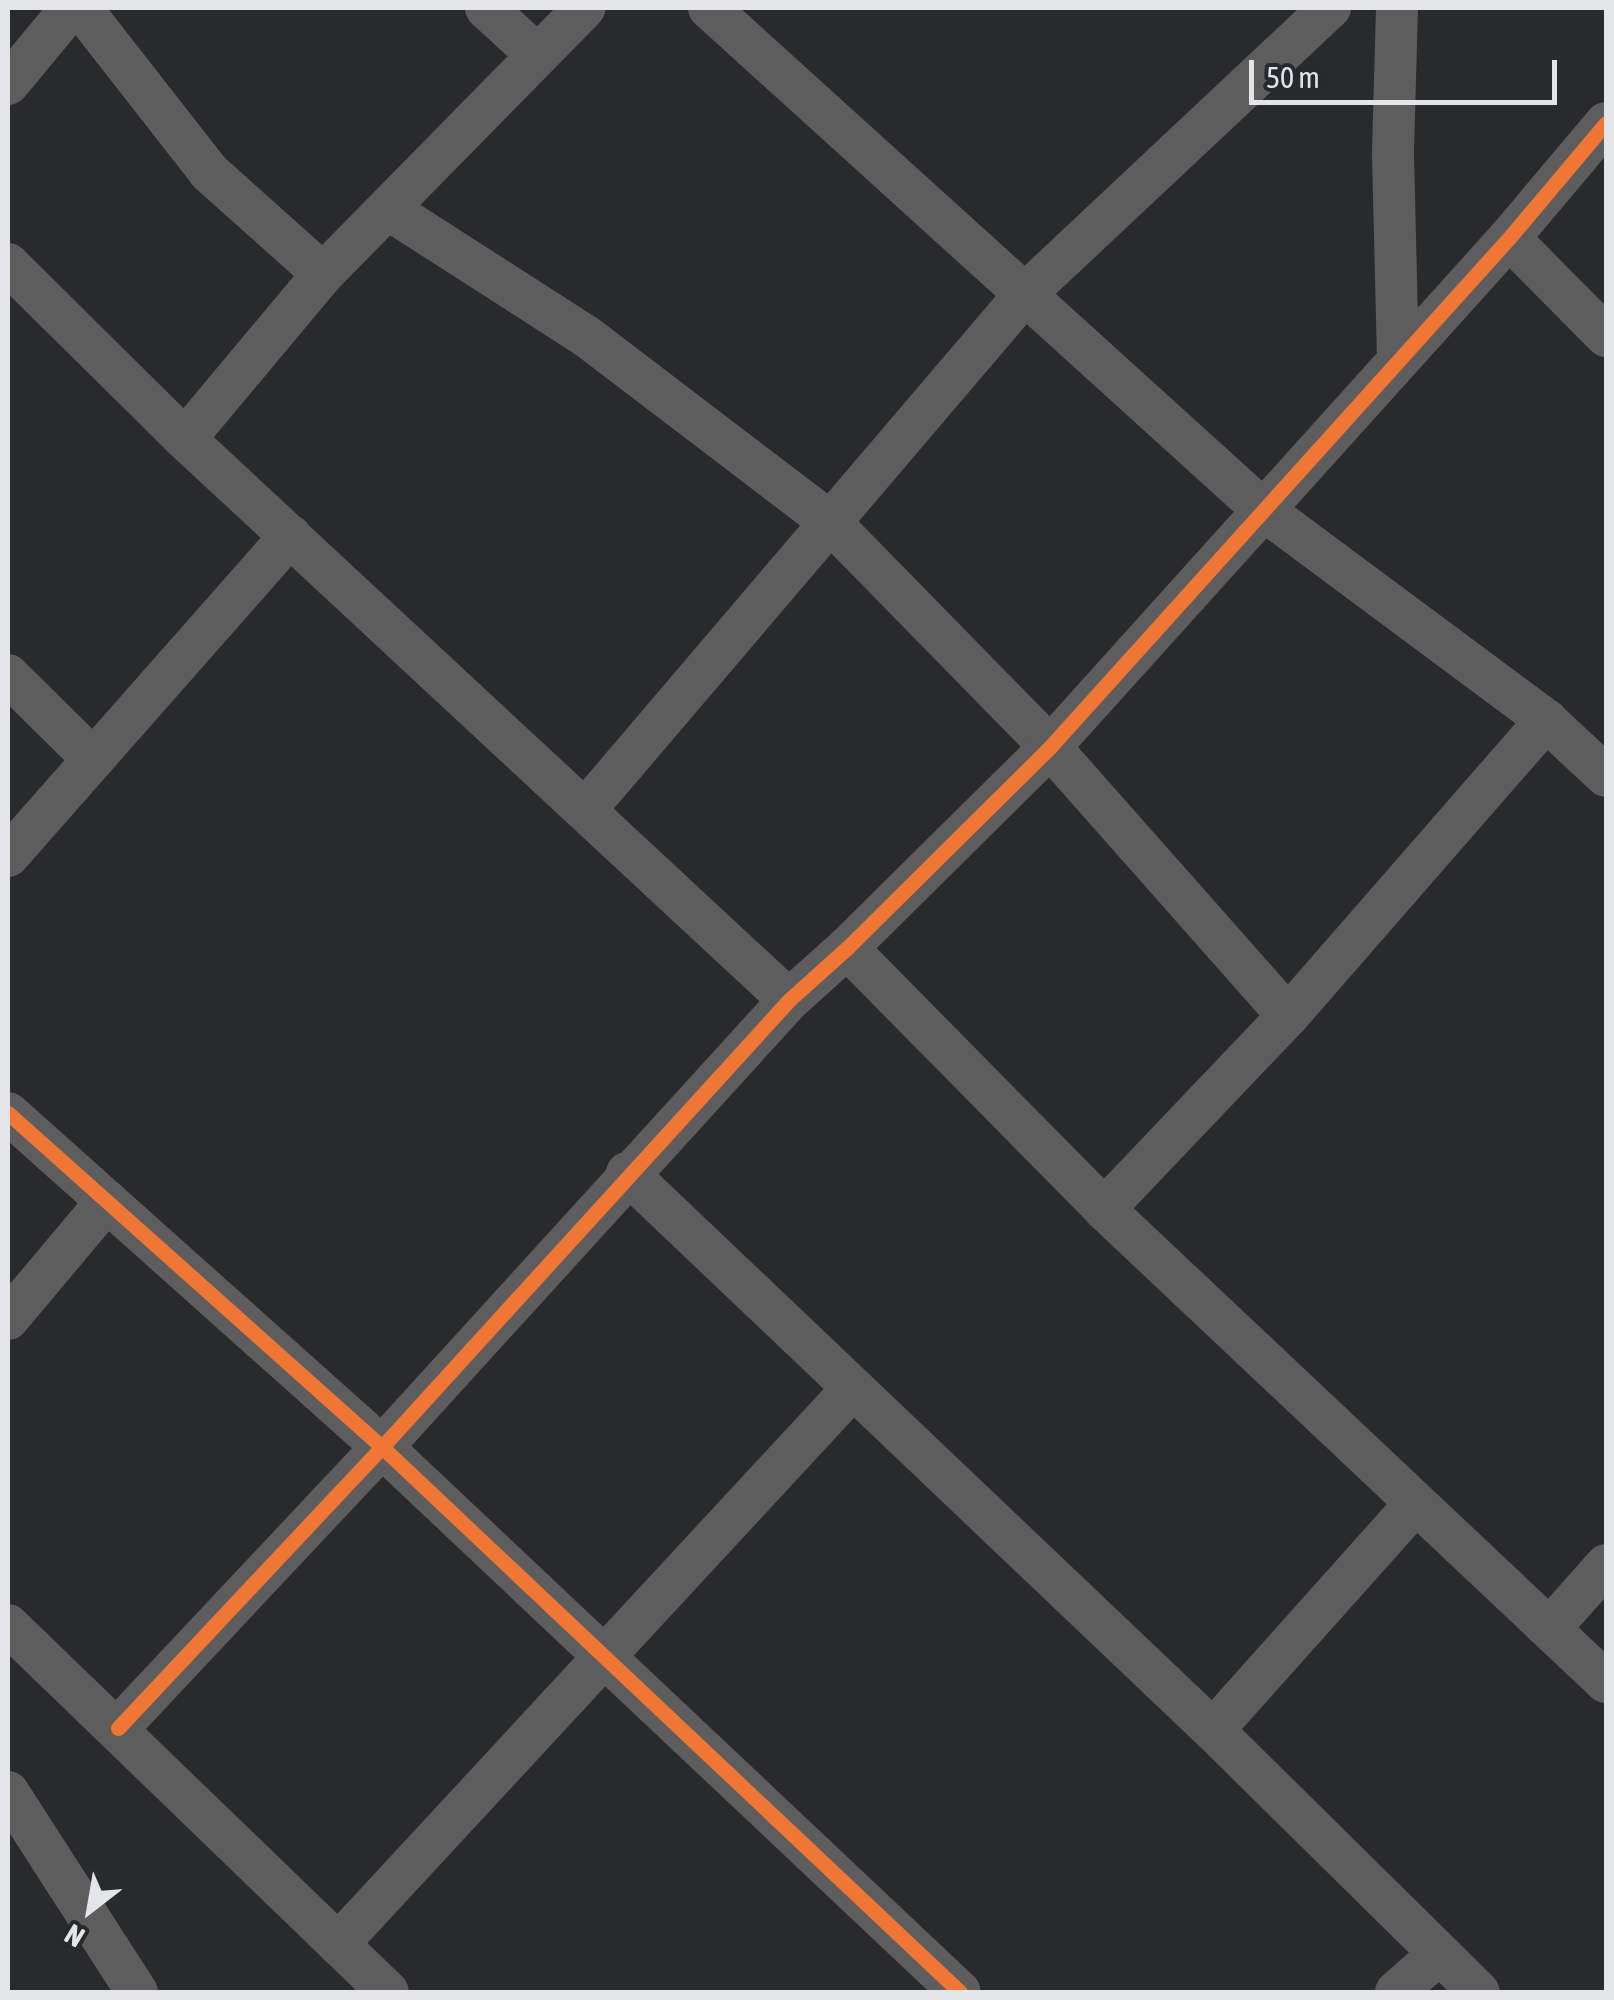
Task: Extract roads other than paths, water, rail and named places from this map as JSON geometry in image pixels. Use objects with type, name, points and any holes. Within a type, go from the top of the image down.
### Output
[{"type":"street","points":[[8,84],[72,8]]},
{"type":"street","points":[[81,8],[209,172],[323,274]]},
{"type":"street","points":[[486,8],[536,54]]},
{"type":"street","points":[[185,439],[323,274],[584,8]]},
{"type":"street","points":[[709,8],[1262,509],[1546,720],[1606,776]]},
{"type":"street","points":[[586,810],[1024,295],[1330,8]]},
{"type":"street","points":[[1396,8],[1393,156],[1398,360]]},
{"type":"street","points":[[118,1728],[382,1447],[788,1000],[847,948],[1050,747],[1509,238],[1606,123]]},
{"type":"street","points":[[388,209],[586,336],[830,522],[1050,747],[1288,1016]]},
{"type":"street","points":[[1509,238],[1606,336]]},
{"type":"street","points":[[8,264],[185,439],[788,1000]]},
{"type":"street","points":[[8,856],[290,536]]},
{"type":"street","points":[[8,675],[93,760]]},
{"type":"street","points":[[1104,1209],[1288,1016],[1546,720]]},
{"type":"street","points":[[847,948],[1104,1209],[1606,1682]]},
{"type":"street","points":[[8,1113],[382,1447],[960,1992]]},
{"type":"street","points":[[627,1173],[1213,1730],[1479,1992]]},
{"type":"street","points":[[8,1319],[106,1201]]},
{"type":"street","points":[[338,1944],[853,1388]]},
{"type":"street","points":[[1213,1730],[1415,1504]]},
{"type":"street","points":[[1551,1628],[1606,1565]]},
{"type":"street","points":[[8,1625],[388,1992]]},
{"type":"street","points":[[8,1792],[137,1992]]},
{"type":"street","points":[[1396,1992],[1439,1954]]}]
